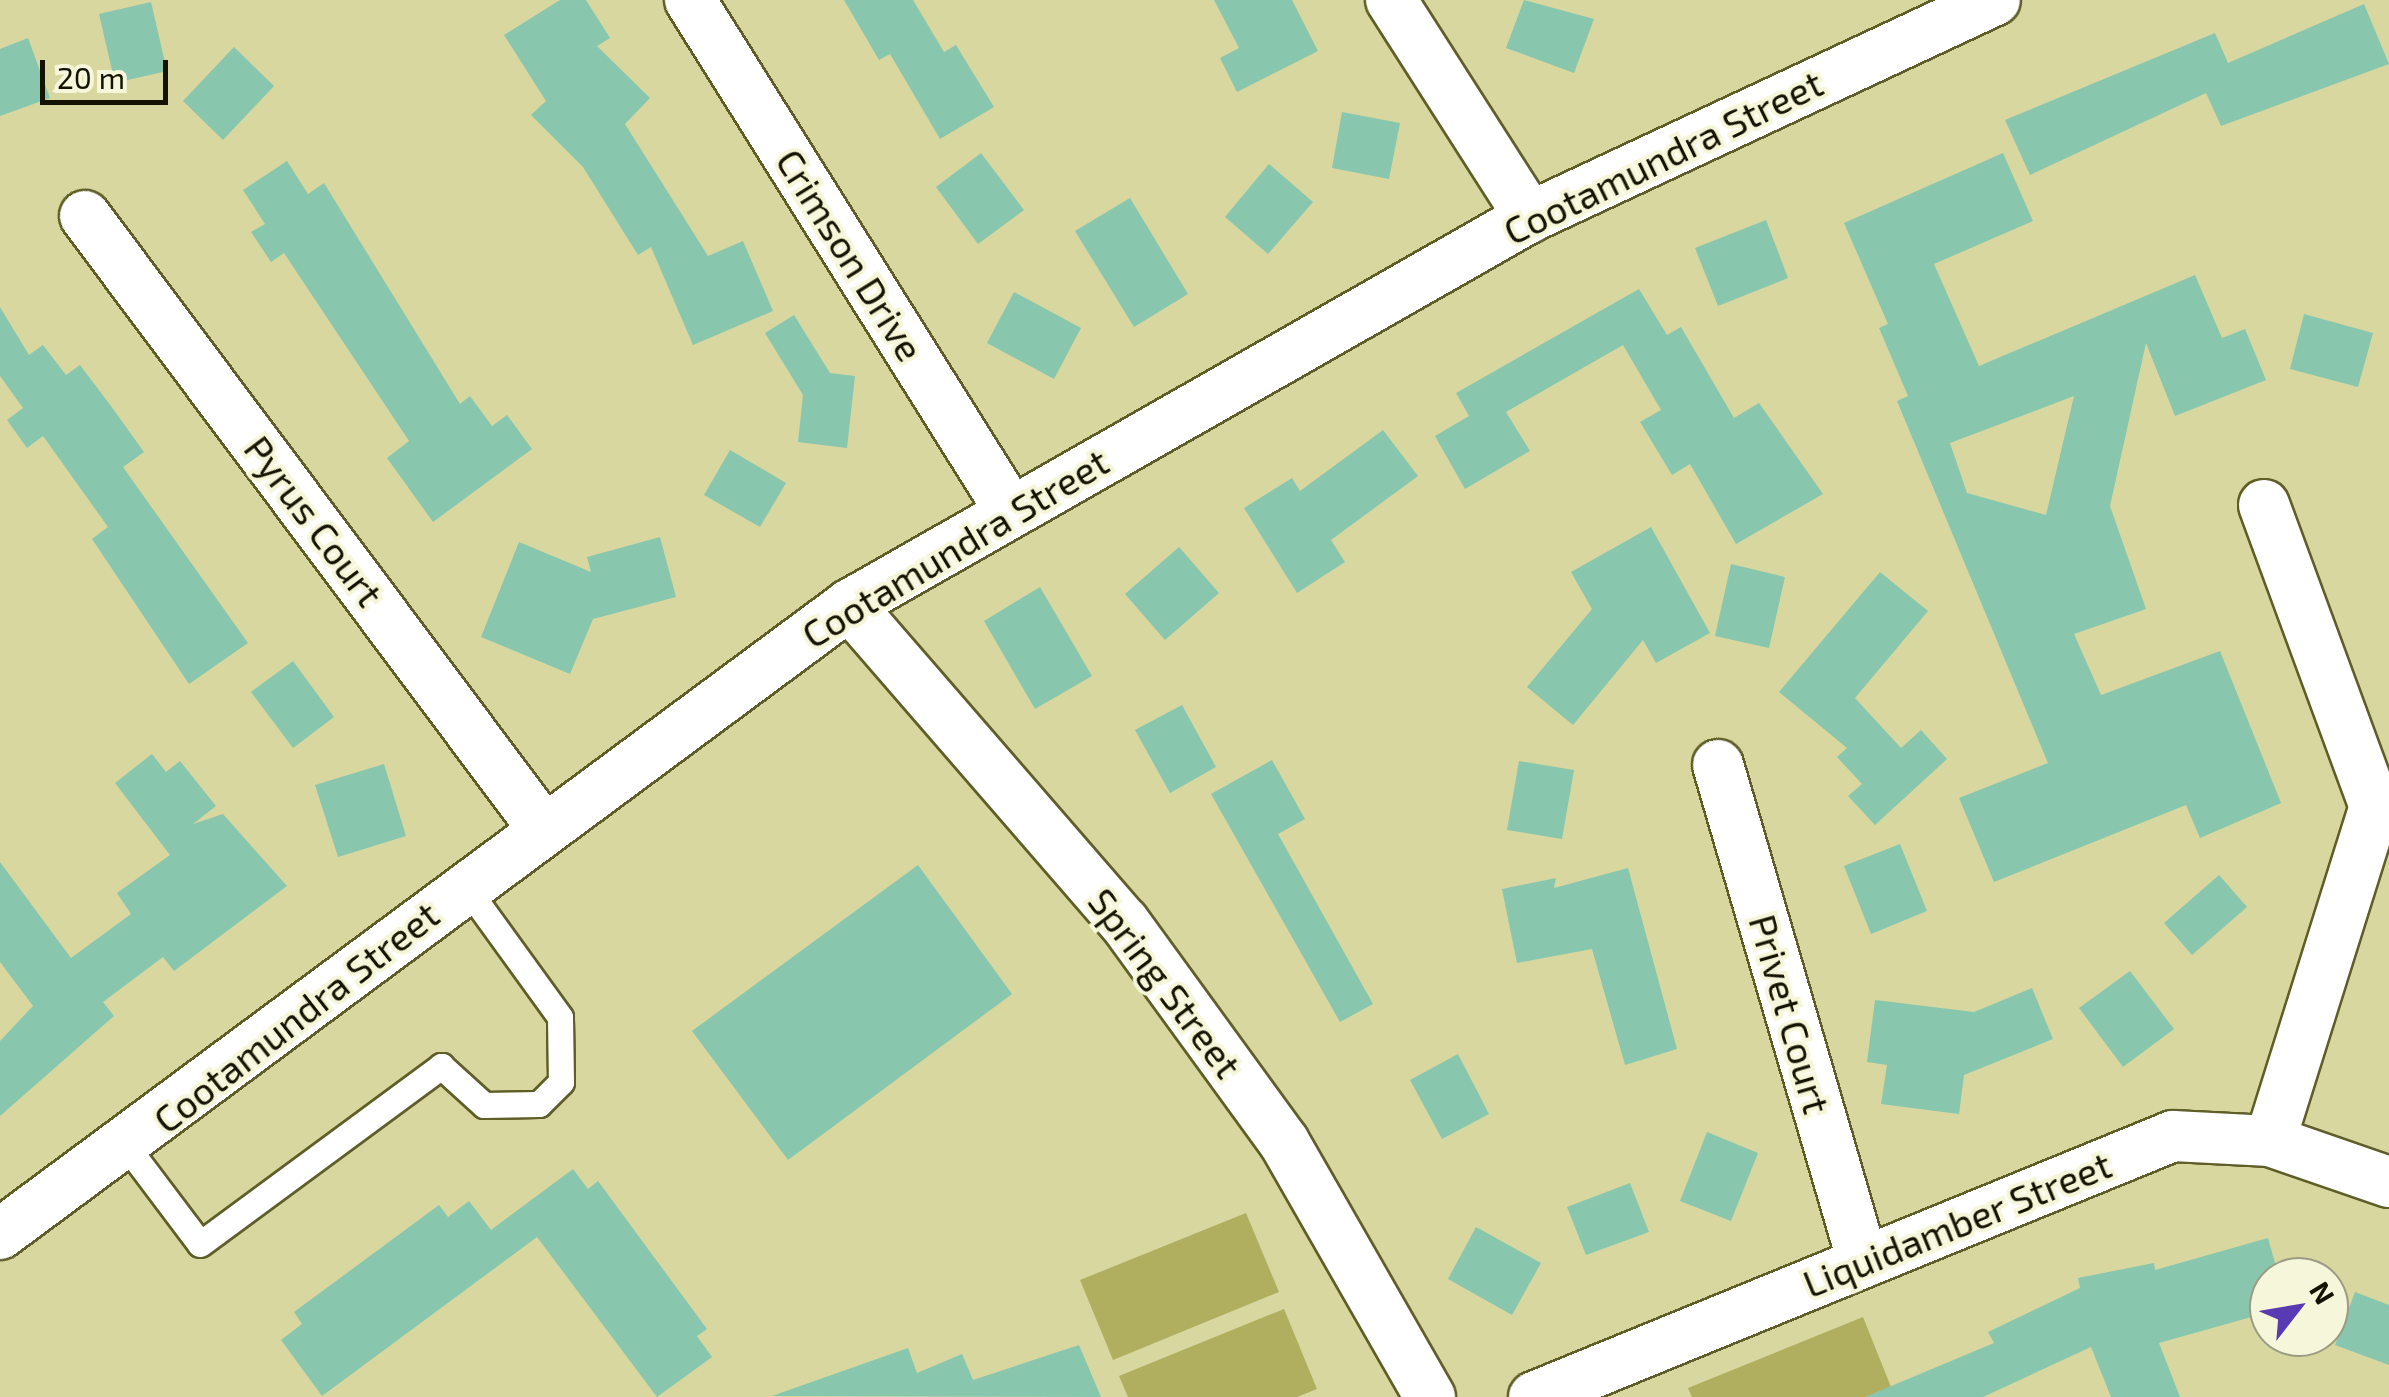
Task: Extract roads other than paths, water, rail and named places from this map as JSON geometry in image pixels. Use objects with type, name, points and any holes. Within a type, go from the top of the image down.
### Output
[{"type":"street","name":"Crimson Drive","points":[[690,0],[1009,509]]},
{"type":"street","points":[[1391,0],[1530,218]]},
{"type":"street","name":"Cootamundra Street","points":[[0,1234],[128,1147],[542,826],[849,605],[1009,509],[1530,218],[1995,0]]},
{"type":"street","name":"Pyrus Court","points":[[85,216],[542,826]]},
{"type":"street","points":[[2264,505],[2375,806],[2270,1141]]},
{"type":"street","name":"Spring Street","points":[[849,605],[1158,969],[1284,1142],[1430,1397]]},
{"type":"street","name":"Privet Court","points":[[1718,766],[1863,1262]]},
{"type":"street","name":"Liquidamber Street","points":[[1534,1397],[2172,1136],[2270,1141],[2389,1182]]},
{"type":"lane","points":[[128,1147],[200,1244],[441,1066],[484,1105],[538,1104],[561,1082],[560,1017],[464,886]]}]
